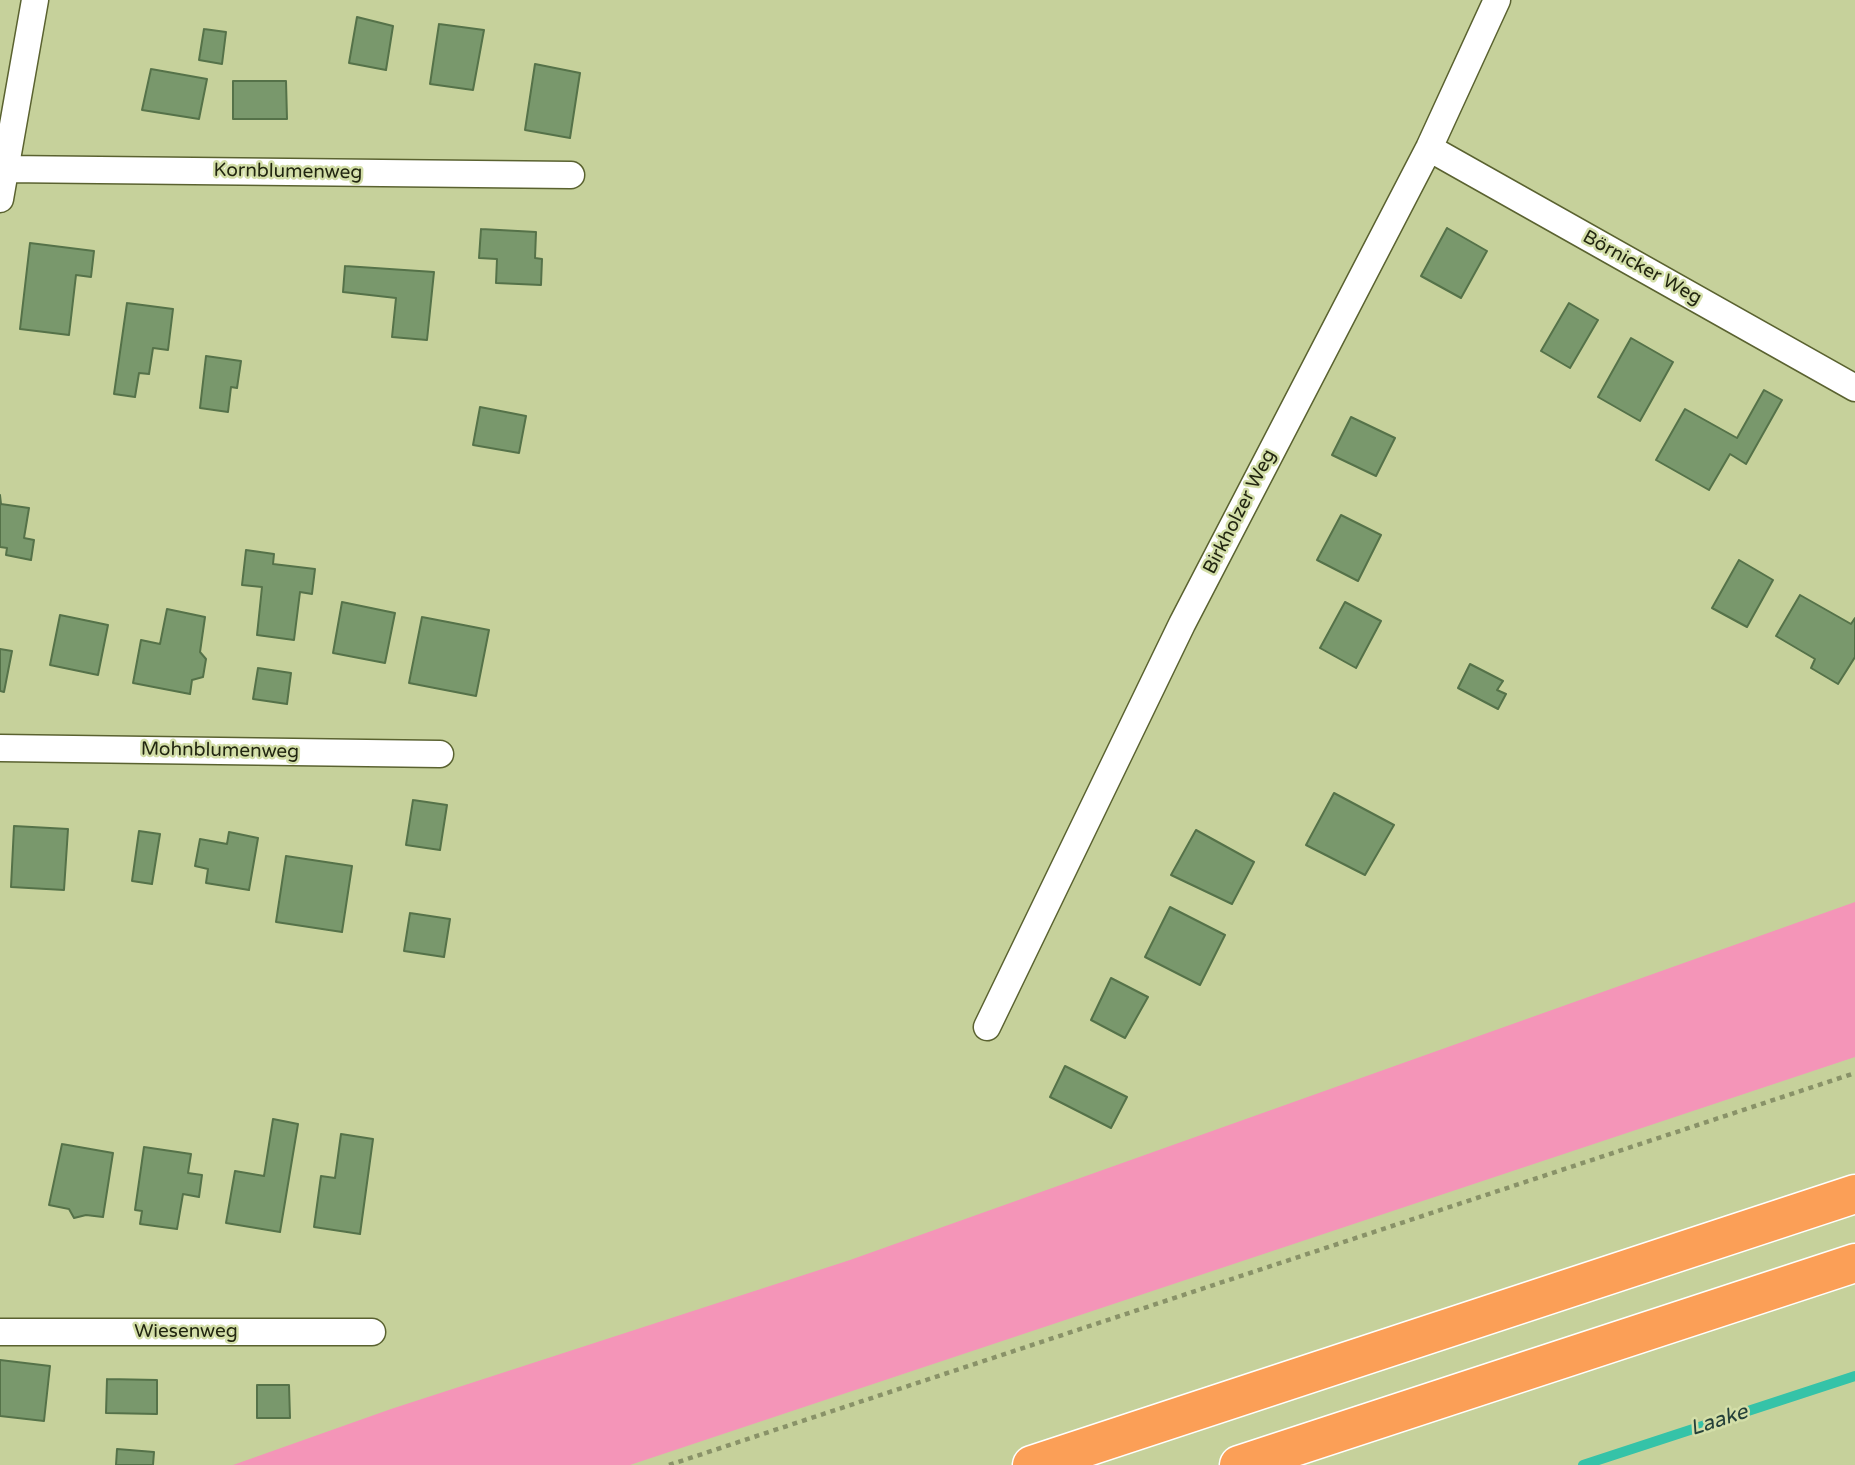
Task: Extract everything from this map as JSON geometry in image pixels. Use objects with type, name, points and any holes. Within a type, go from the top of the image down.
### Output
[{"type":"highway","points":[[1032,1465],[1855,1194]]},
{"type":"highway","points":[[1239,1465],[1855,1263]]},
{"type":"street","points":[[0,199],[35,0]]},
{"type":"street","name":"Birkholzer Weg","points":[[987,1027],[1182,624],[1429,148],[1497,0]]},
{"type":"street","name":"Börnicker Weg","points":[[1429,148],[1855,388]]},
{"type":"street","name":"Kornblumenweg","points":[[5,169],[571,175]]},
{"type":"street","name":"Mohnblumenweg","points":[[0,748],[440,754]]},
{"type":"street","name":"Wiesenweg","points":[[0,1332],[372,1332]]},
{"type":"path","points":[[669,1465],[1855,1073]]},
{"type":"shaded area","points":[[1855,902],[1855,1057],[630,1465],[233,1465],[391,1409],[850,1260]]},
{"type":"building","points":[[357,17],[393,26],[386,70],[349,63]]},
{"type":"building","points":[[439,24],[484,30],[473,90],[430,84]]},
{"type":"building","points":[[204,29],[226,32],[222,64],[199,60]]},
{"type":"building","points":[[535,64],[580,73],[570,138],[525,130]]},
{"type":"building","points":[[151,69],[207,79],[199,119],[142,110]]},
{"type":"building","points":[[233,81],[286,81],[287,119],[233,119]]},
{"type":"building","points":[[1447,228],[1487,251],[1461,298],[1421,276]]},
{"type":"building","points":[[481,229],[536,232],[535,258],[542,259],[541,285],[496,283],[497,259],[479,258]]},
{"type":"building","points":[[30,243],[94,251],[91,277],[76,275],[69,335],[20,329]]},
{"type":"building","points":[[345,266],[434,272],[427,340],[392,337],[396,298],[343,292]]},
{"type":"building","points":[[127,303],[173,309],[168,350],[153,348],[149,374],[139,373],[135,397],[114,394]]},
{"type":"building","points":[[1569,303],[1598,320],[1570,368],[1541,351]]},
{"type":"building","points":[[1631,338],[1673,362],[1640,421],[1598,397]]},
{"type":"building","points":[[206,356],[241,361],[237,388],[231,387],[228,412],[200,408]]},
{"type":"building","points":[[1764,390],[1782,400],[1746,464],[1730,454],[1709,490],[1656,460],[1685,409],[1737,438]]},
{"type":"building","points":[[480,407],[526,416],[519,453],[473,445]]},
{"type":"building","points":[[1351,417],[1395,438],[1376,476],[1332,455]]},
{"type":"building","points":[[0,495],[1,504],[29,508],[24,538],[34,540],[31,560],[6,555],[7,548],[0,547]]},
{"type":"building","points":[[1341,515],[1381,535],[1358,581],[1317,560]]},
{"type":"building","points":[[246,550],[274,554],[273,564],[315,569],[312,594],[300,592],[294,640],[257,635],[262,587],[242,585]]},
{"type":"building","points":[[1739,560],[1773,580],[1747,627],[1712,608]]},
{"type":"building","points":[[1800,595],[1851,624],[1855,618],[1855,657],[1838,684],[1811,668],[1815,659],[1776,636]]},
{"type":"building","points":[[342,602],[395,613],[385,663],[333,653]]},
{"type":"building","points":[[1345,602],[1381,621],[1356,668],[1320,648]]},
{"type":"building","points":[[167,609],[205,617],[200,652],[206,659],[203,677],[192,680],[190,694],[133,683],[141,640],[160,644]]},
{"type":"building","points":[[60,615],[108,625],[98,675],[50,665]]},
{"type":"building","points":[[422,617],[489,630],[476,696],[409,683]]},
{"type":"building","points":[[0,649],[12,651],[4,692],[0,691]]},
{"type":"building","points":[[1470,664],[1503,681],[1497,690],[1506,694],[1498,709],[1458,688]]},
{"type":"building","points":[[258,668],[291,673],[287,704],[253,699]]},
{"type":"building","points":[[1334,793],[1394,825],[1365,875],[1306,845]]},
{"type":"building","points":[[413,800],[447,805],[440,850],[406,845]]},
{"type":"building","points":[[14,826],[68,829],[64,890],[11,887]]},
{"type":"building","points":[[1196,830],[1254,862],[1232,904],[1171,875]]},
{"type":"building","points":[[139,831],[160,834],[152,884],[132,881]]},
{"type":"building","points":[[229,832],[258,838],[249,890],[206,883],[208,869],[195,866],[200,839],[227,844]]},
{"type":"building","points":[[286,856],[352,866],[342,932],[276,922]]},
{"type":"building","points":[[1170,907],[1225,935],[1200,985],[1145,957]]},
{"type":"building","points":[[410,913],[450,919],[444,957],[404,951]]},
{"type":"building","points":[[1111,978],[1148,997],[1125,1038],[1091,1020]]},
{"type":"building","points":[[1065,1066],[1127,1097],[1111,1128],[1050,1097]]},
{"type":"building","points":[[273,1119],[298,1124],[280,1232],[226,1223],[235,1171],[264,1176]]},
{"type":"building","points":[[341,1134],[373,1139],[360,1234],[314,1227],[321,1176],[335,1178]]},
{"type":"building","points":[[62,1144],[113,1153],[103,1217],[86,1215],[74,1218],[69,1209],[49,1205]]},
{"type":"building","points":[[144,1147],[191,1154],[188,1173],[202,1175],[199,1197],[183,1194],[177,1229],[140,1224],[142,1211],[135,1210]]},
{"type":"building","points":[[0,1360],[50,1366],[44,1421],[0,1416]]},
{"type":"building","points":[[107,1379],[157,1380],[157,1414],[106,1413]]},
{"type":"building","points":[[257,1385],[289,1385],[290,1418],[257,1418]]},
{"type":"building","points":[[117,1449],[154,1452],[153,1465],[116,1465]]},
{"type":"waterway","name":"Laake","points":[[1583,1465],[1855,1376]]}]
